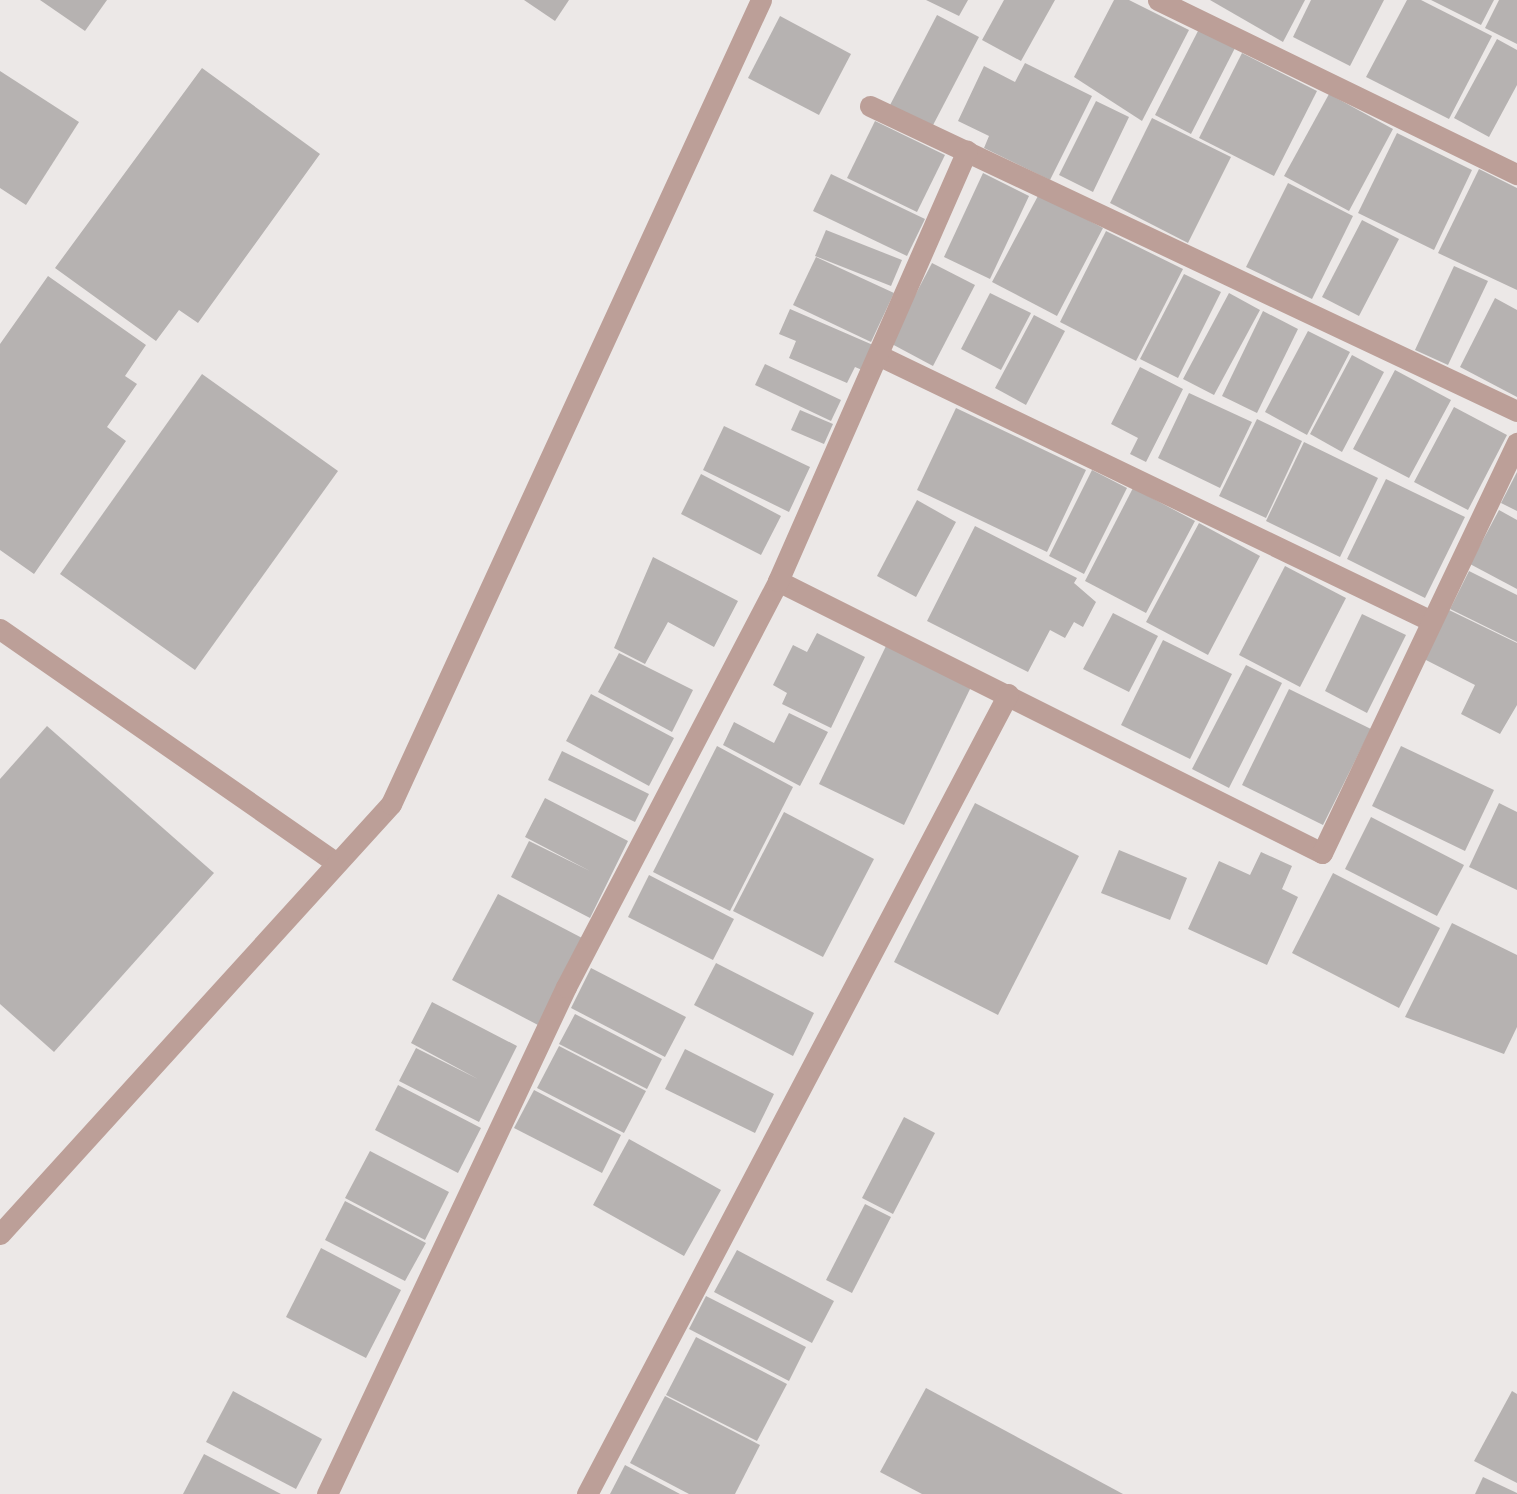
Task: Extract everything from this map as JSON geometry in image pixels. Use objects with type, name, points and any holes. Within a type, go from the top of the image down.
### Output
[{"type":"street","points":[[0,1234],[334,861],[391,804],[761,0]]},
{"type":"street","points":[[1158,0],[1517,174]]},
{"type":"street","points":[[870,106],[1517,411]]},
{"type":"street","points":[[327,1494],[566,987],[778,580],[967,151]]},
{"type":"street","points":[[878,355],[1429,621]]},
{"type":"street","points":[[778,580],[1322,853],[1429,621],[1517,443]]},
{"type":"street","points":[[0,629],[334,861]]},
{"type":"street","points":[[587,1494],[1008,694]]},
{"type":"building","points":[[40,0],[107,0],[85,31]]},
{"type":"building","points":[[524,0],[569,0],[555,21]]},
{"type":"building","points":[[926,0],[968,0],[959,16]]},
{"type":"building","points":[[1004,0],[1055,0],[1021,61],[982,40]]},
{"type":"building","points":[[1114,0],[1129,0],[1189,30],[1142,121],[1074,77]]},
{"type":"building","points":[[1210,0],[1305,0],[1283,42]]},
{"type":"building","points":[[1311,0],[1384,0],[1350,66],[1293,37]]},
{"type":"building","points":[[1407,0],[1421,0],[1492,36],[1449,119],[1366,77]]},
{"type":"building","points":[[1431,0],[1494,0],[1481,25]]},
{"type":"building","points":[[1499,0],[1517,0],[1517,44],[1485,28]]},
{"type":"building","points":[[937,15],[979,37],[931,129],[889,107]]},
{"type":"building","points":[[780,16],[851,54],[819,115],[748,78]]},
{"type":"building","points":[[1199,29],[1235,48],[1191,134],[1155,115]]},
{"type":"building","points":[[1497,39],[1517,50],[1517,85],[1489,137],[1454,118]]},
{"type":"building","points":[[1242,53],[1317,91],[1274,176],[1199,138]]},
{"type":"building","points":[[1025,63],[1092,96],[1050,180],[984,148],[989,136],[958,121],[984,66],[1015,82]]},
{"type":"building","points":[[202,68],[320,154],[198,323],[179,310],[156,341],[55,268]]},
{"type":"building","points":[[0,71],[79,122],[26,205],[0,188]]},
{"type":"building","points":[[1329,94],[1393,129],[1349,211],[1284,176]]},
{"type":"building","points":[[1096,101],[1129,117],[1093,192],[1059,175]]},
{"type":"building","points":[[1152,118],[1231,157],[1188,243],[1110,203]]},
{"type":"building","points":[[875,121],[945,155],[917,212],[847,178]]},
{"type":"building","points":[[1397,133],[1472,170],[1434,250],[1358,213]]},
{"type":"building","points":[[1479,169],[1517,188],[1517,290],[1438,253]]},
{"type":"building","points":[[983,173],[1029,196],[990,279],[944,257]]},
{"type":"building","points":[[831,174],[925,219],[907,256],[813,211]]},
{"type":"building","points":[[1288,183],[1353,216],[1312,299],[1246,267]]},
{"type":"building","points":[[1039,194],[1103,228],[1057,316],[992,282]]},
{"type":"building","points":[[1362,220],[1399,239],[1359,316],[1322,297]]},
{"type":"building","points":[[826,230],[902,260],[891,286],[815,256]]},
{"type":"building","points":[[1106,231],[1183,269],[1136,361],[1060,322]]},
{"type":"building","points":[[816,257],[894,293],[871,342],[793,305]]},
{"type":"building","points":[[932,263],[975,285],[933,366],[890,343]]},
{"type":"building","points":[[1454,266],[1488,281],[1448,365],[1415,350]]},
{"type":"building","points":[[1184,274],[1221,292],[1178,378],[1140,359]]},
{"type":"building","points":[[48,276],[146,345],[125,376],[137,384],[107,427],[126,441],[34,574],[0,550],[0,344]]},
{"type":"building","points":[[990,293],[1031,313],[1001,370],[961,349]]},
{"type":"building","points":[[1229,293],[1260,310],[1214,395],[1183,379]]},
{"type":"building","points":[[1495,298],[1517,310],[1517,397],[1460,367]]},
{"type":"building","points":[[790,309],[873,345],[862,370],[855,367],[847,383],[789,358],[796,341],[779,334]]},
{"type":"building","points":[[1263,311],[1298,329],[1257,413],[1222,396]]},
{"type":"building","points":[[1034,315],[1065,331],[1026,405],[995,388]]},
{"type":"building","points":[[1308,331],[1350,352],[1307,435],[1265,412]]},
{"type":"building","points":[[1352,355],[1384,372],[1342,452],[1310,434]]},
{"type":"building","points":[[765,364],[841,400],[831,421],[755,385]]},
{"type":"building","points":[[1140,367],[1183,389],[1146,462],[1130,454],[1138,438],[1111,424]]},
{"type":"building","points":[[1395,370],[1451,400],[1409,478],[1353,449]]},
{"type":"building","points":[[202,374],[338,471],[195,670],[60,574]]},
{"type":"building","points":[[1189,393],[1252,422],[1220,488],[1158,458]]},
{"type":"building","points":[[1454,407],[1507,435],[1468,510],[1414,482]]},
{"type":"building","points":[[956,408],[1086,470],[1047,552],[917,490]]},
{"type":"building","points":[[800,410],[833,424],[824,444],[791,430]]},
{"type":"building","points":[[1257,419],[1302,441],[1266,518],[1219,496]]},
{"type":"building","points":[[724,426],[810,467],[789,512],[703,470]]},
{"type":"building","points":[[1304,442],[1378,478],[1340,557],[1266,521]]},
{"type":"building","points":[[1092,470],[1127,488],[1084,574],[1049,556]]},
{"type":"building","points":[[1517,472],[1517,511],[1501,503]]},
{"type":"building","points":[[701,474],[781,516],[761,555],[681,514]]},
{"type":"building","points":[[1386,479],[1465,517],[1425,598],[1347,559]]},
{"type":"building","points":[[1133,488],[1195,521],[1146,613],[1085,581]]},
{"type":"building","points":[[917,500],[956,522],[916,597],[877,576]]},
{"type":"building","points":[[1499,510],[1517,520],[1517,589],[1470,564]]},
{"type":"building","points":[[1199,523],[1260,556],[1208,655],[1146,622]]},
{"type":"building","points":[[975,526],[1077,578],[1074,583],[1096,602],[1083,627],[1074,622],[1065,638],[1050,630],[1028,672],[927,621]]},
{"type":"building","points":[[653,557],[738,601],[714,647],[668,622],[645,664],[614,648]]},
{"type":"building","points":[[1285,566],[1346,598],[1300,687],[1239,655]]},
{"type":"building","points":[[1469,571],[1517,595],[1517,642],[1450,609]]},
{"type":"building","points":[[1449,610],[1517,643],[1517,705],[1500,734],[1461,714],[1475,685],[1424,659]]},
{"type":"building","points":[[1113,613],[1158,636],[1129,692],[1083,669]]},
{"type":"building","points":[[1362,614],[1406,635],[1367,713],[1325,691]]},
{"type":"building","points":[[817,633],[865,657],[831,728],[782,704],[787,693],[773,685],[793,645],[807,652]]},
{"type":"building","points":[[1163,640],[1232,674],[1190,759],[1121,725]]},
{"type":"building","points":[[886,646],[971,687],[904,825],[819,784]]},
{"type":"building","points":[[619,653],[693,690],[672,732],[598,692]]},
{"type":"building","points":[[1246,665],[1282,683],[1229,788],[1192,769]]},
{"type":"building","points":[[1289,689],[1371,729],[1323,825],[1242,785]]},
{"type":"building","points":[[591,694],[674,738],[649,786],[566,741]]},
{"type":"building","points":[[789,713],[828,732],[800,786],[723,745],[734,722],[774,743]]},
{"type":"building","points":[[47,726],[214,873],[54,1052],[0,1004],[0,779]]},
{"type":"building","points":[[717,746],[793,787],[730,911],[653,872]]},
{"type":"building","points":[[1401,746],[1494,790],[1465,851],[1372,806]]},
{"type":"building","points":[[562,751],[649,794],[635,822],[548,780]]},
{"type":"building","points":[[545,798],[628,841],[590,918],[511,877],[529,841],[590,871],[525,837]]},
{"type":"building","points":[[975,803],[1079,856],[998,1015],[894,962]]},
{"type":"building","points":[[1499,803],[1517,812],[1517,890],[1469,867]]},
{"type":"building","points":[[784,812],[874,859],[823,957],[733,911]]},
{"type":"building","points":[[1371,817],[1464,865],[1437,916],[1345,869]]},
{"type":"building","points":[[1119,850],[1187,878],[1170,920],[1101,893]]},
{"type":"building","points":[[1261,852],[1292,866],[1282,889],[1298,897],[1267,965],[1188,929],[1219,861],[1250,875]]},
{"type":"building","points":[[1333,873],[1440,928],[1399,1008],[1292,953]]},
{"type":"building","points":[[649,875],[734,919],[713,960],[628,917]]},
{"type":"building","points":[[498,894],[584,939],[538,1025],[452,980]]},
{"type":"building","points":[[1452,923],[1517,955],[1517,1027],[1504,1054],[1405,1017]]},
{"type":"building","points":[[716,963],[814,1013],[793,1056],[694,1005]]},
{"type":"building","points":[[591,968],[686,1017],[665,1057],[571,1008]]},
{"type":"building","points":[[432,1002],[517,1046],[479,1122],[399,1081],[416,1048],[478,1079],[411,1043]]},
{"type":"building","points":[[575,1014],[662,1059],[647,1089],[559,1044]]},
{"type":"building","points":[[559,1046],[646,1091],[624,1133],[537,1088]]},
{"type":"building","points":[[685,1049],[774,1094],[755,1133],[665,1089]]},
{"type":"building","points":[[398,1085],[481,1128],[458,1173],[375,1130]]},
{"type":"building","points":[[534,1090],[621,1135],[602,1173],[514,1128]]},
{"type":"building","points":[[904,1117],[935,1133],[893,1214],[862,1198]]},
{"type":"building","points":[[629,1139],[721,1190],[684,1256],[593,1205]]},
{"type":"building","points":[[370,1151],[449,1192],[425,1240],[345,1198]]},
{"type":"building","points":[[345,1201],[426,1243],[405,1281],[325,1240]]},
{"type":"building","points":[[865,1204],[891,1217],[852,1293],[826,1280]]},
{"type":"building","points":[[321,1248],[401,1290],[366,1358],[286,1317]]},
{"type":"building","points":[[737,1250],[834,1301],[812,1343],[714,1292]]},
{"type":"building","points":[[706,1296],[806,1347],[789,1381],[689,1329]]},
{"type":"building","points":[[696,1337],[787,1384],[757,1441],[666,1395]]},
{"type":"building","points":[[926,1388],[1123,1494],[922,1494],[880,1472]]},
{"type":"building","points":[[233,1391],[322,1439],[296,1489],[206,1442]]},
{"type":"building","points":[[1512,1391],[1517,1394],[1517,1483],[1474,1461]]},
{"type":"building","points":[[665,1396],[760,1445],[735,1494],[689,1494],[630,1463]]},
{"type":"building","points":[[204,1454],[281,1494],[183,1494]]},
{"type":"building","points":[[625,1465],[680,1494],[610,1494]]},
{"type":"building","points":[[1483,1477],[1517,1493],[1517,1494],[1475,1494]]}]
